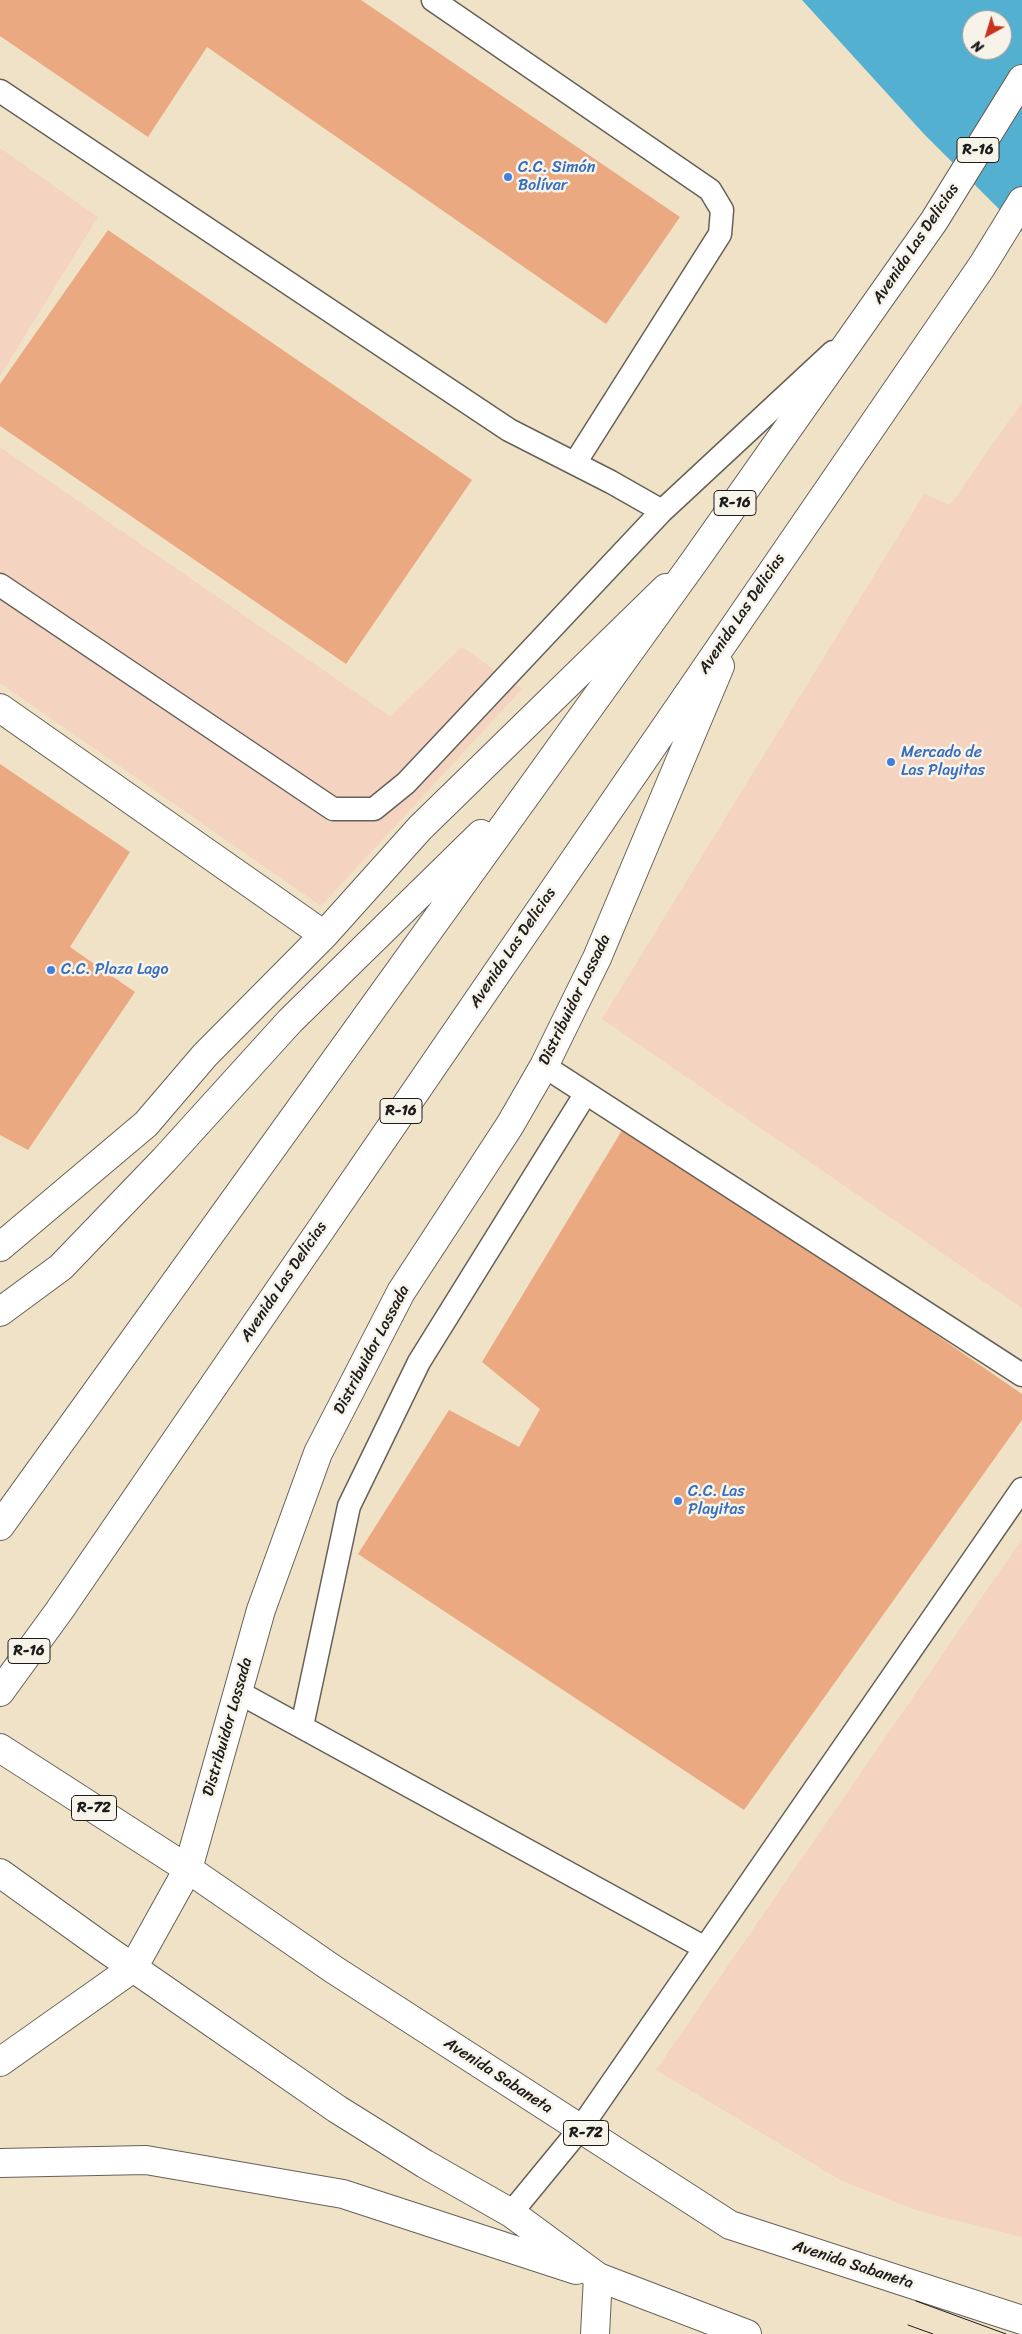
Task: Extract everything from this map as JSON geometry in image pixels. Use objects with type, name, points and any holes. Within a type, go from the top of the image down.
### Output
[{"type":"main road","name":"Avenida Las Delicias","points":[[0,1526],[696,559],[934,221],[1022,79]]},
{"type":"main road","name":"Avenida Las Delicias","points":[[0,1692],[59,1611],[743,611],[982,266],[1022,202]]},
{"type":"main road","points":[[0,1247],[146,1124],[206,1055],[324,935],[420,828],[696,559]]},
{"type":"main road","name":"Distribuidor Lossada","points":[[0,2062],[133,1968],[188,1869],[261,1610],[318,1453],[401,1292],[510,1125],[544,1066],[597,958],[743,611]]},
{"type":"main road","points":[[0,708],[324,935]]},
{"type":"main road","points":[[0,1312],[61,1267],[164,1160],[290,1021],[534,782]]},
{"type":"main road","name":"R-72","points":[[0,1748],[188,1869]]},
{"type":"main road","name":"Avenida Sabaneta","points":[[188,1869],[333,1969],[730,2225],[1022,2320]]},
{"type":"main road","points":[[0,1873],[103,1948],[337,2109],[425,2164],[511,2212],[598,2277]]},
{"type":"main road","points":[[0,2163],[146,2160],[343,2194],[598,2277],[747,2334]]},
{"type":"main road","points":[[595,2334],[598,2277]]},
{"type":"lane","points":[[433,0],[710,190],[722,210],[720,234],[576,463]]},
{"type":"lane","points":[[0,91],[509,430],[576,463],[662,511]]},
{"type":"lane","points":[[0,585],[333,809],[374,809],[406,783],[662,511],[859,327]]},
{"type":"lane","points":[[544,1066],[1022,1375]]},
{"type":"lane","points":[[302,1726],[349,1506],[419,1362],[586,1093]]},
{"type":"lane","points":[[511,2212],[580,2129],[1022,1489]]},
{"type":"lane","points":[[238,1692],[705,1948]]},
{"type":"shaded area","points":[[0,148],[98,217],[0,376]]},
{"type":"shaded area","name":"Mercado de Las Playitas","points":[[1022,402],[1022,1308],[602,1019],[924,494],[950,505]]},
{"type":"shaded area","points":[[0,447],[390,716],[462,647],[522,689],[321,906],[0,683]]},
{"type":"shaded area","points":[[1022,1539],[1022,2237],[919,2211],[842,2181],[656,2070]]},
{"type":"water","points":[[802,0],[1022,0],[1022,232],[924,134]]},
{"type":"building","name":"C.C. Simón Bolívar","points":[[0,0],[361,0],[680,217],[606,324],[207,47],[148,137],[0,36]]},
{"type":"building","points":[[108,230],[472,480],[346,664],[0,426],[0,384]]},
{"type":"building","name":"C.C. Plaza Lago","points":[[0,764],[130,852],[70,947],[135,992],[28,1150],[0,1135]]},
{"type":"building","name":"C.C. Las Playitas","points":[[627,1122],[1022,1394],[1022,1420],[744,1810],[358,1554],[449,1410],[519,1447],[540,1409],[482,1362]]},
{"type":"tram line","points":[[916,2301],[1006,2334]]},
{"type":"tram line","points":[[908,2325],[933,2334]]},
{"type":"place","name":"C.C. Simón Bolívar","points":[[508,177]]},
{"type":"place","name":"Mercado de Las Playitas","points":[[891,762]]},
{"type":"place","name":"C.C. Plaza Lago","points":[[51,970]]},
{"type":"place","name":"C.C. Las Playitas","points":[[678,1501]]}]
